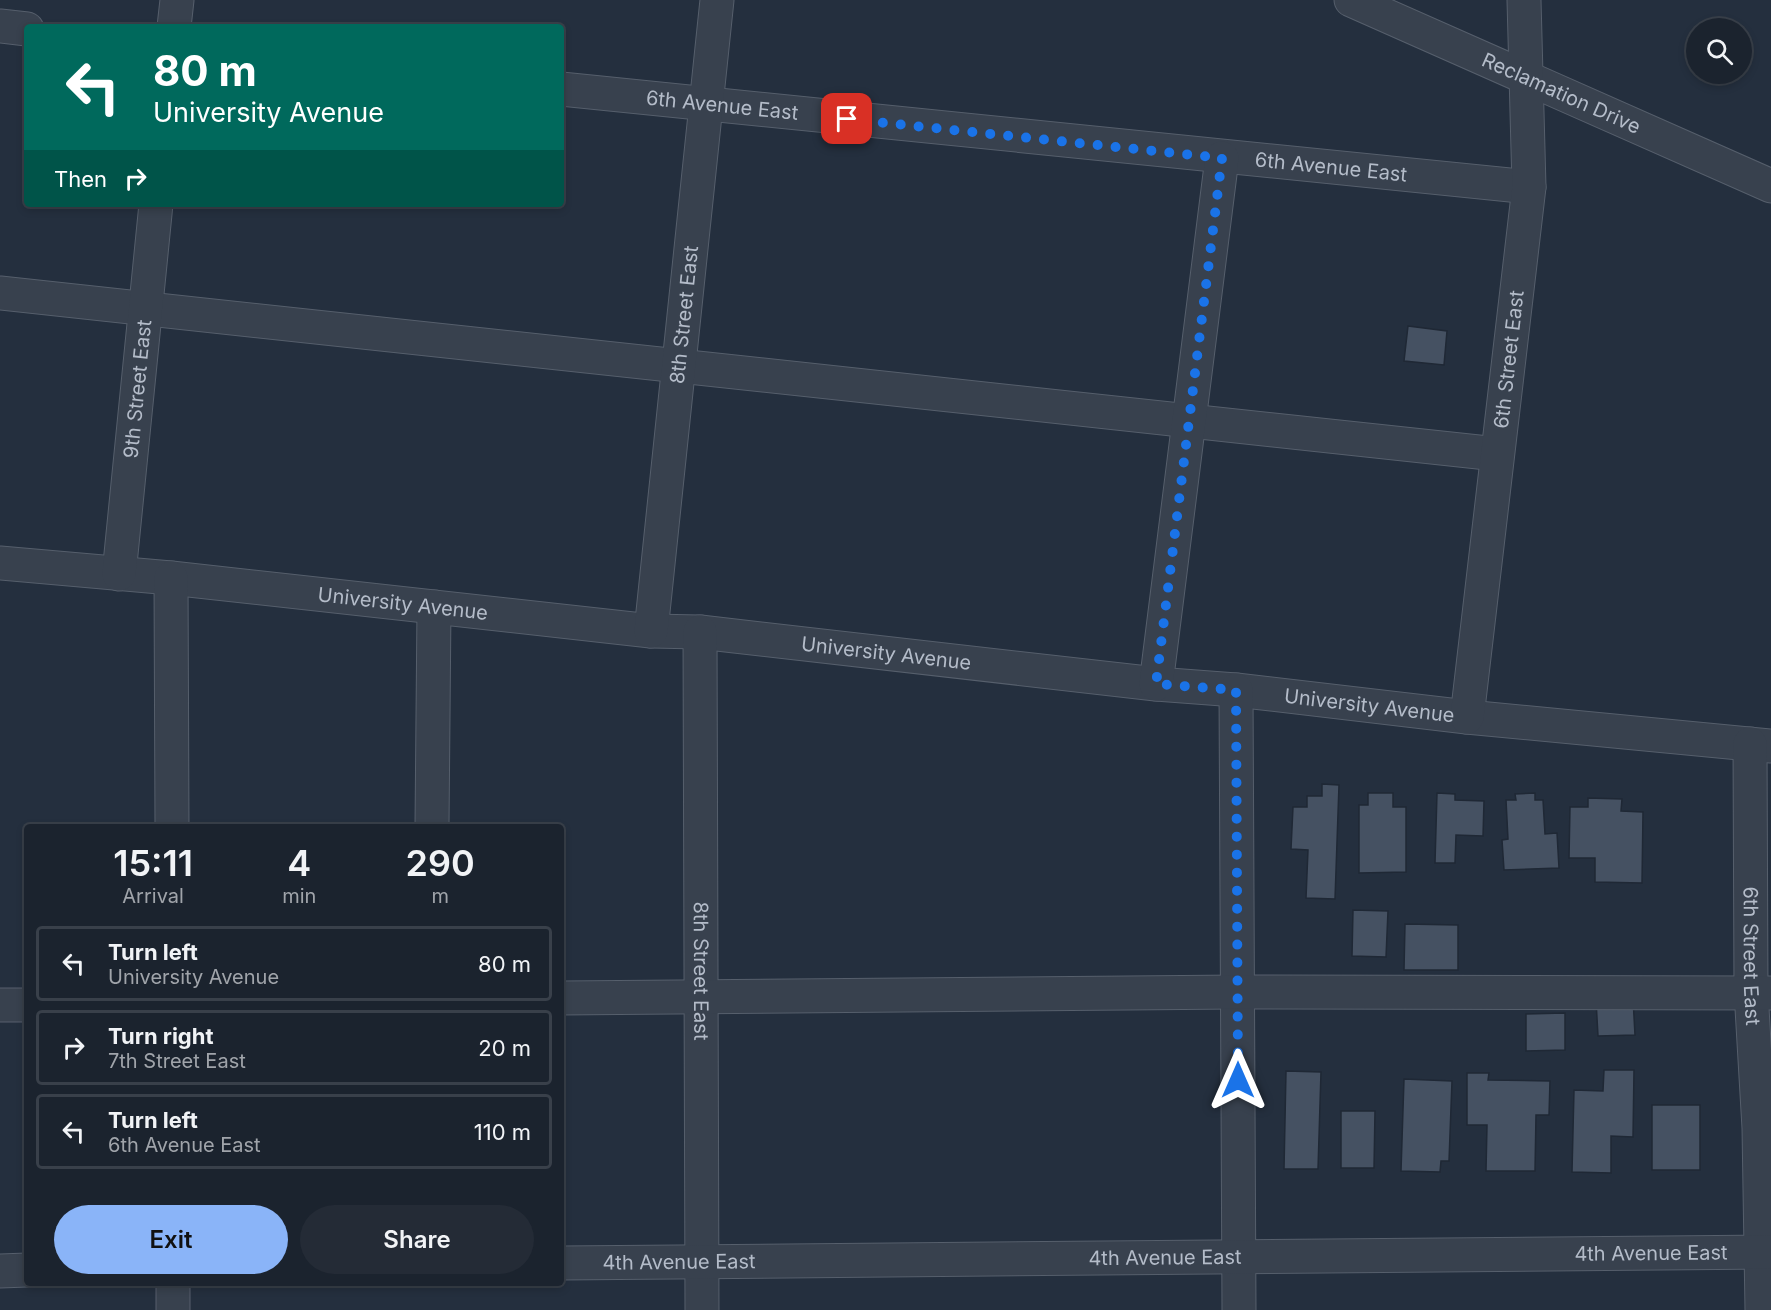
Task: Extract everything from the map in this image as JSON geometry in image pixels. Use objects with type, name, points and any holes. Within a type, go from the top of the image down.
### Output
[{"type":"street","points":[[174,24],[177,0]]},
{"type":"street","name":"8th Street East","points":[[651,631],[717,0]]},
{"type":"street","name":"Reclamation Drive","points":[[1351,0],[1526,78],[1771,182]]},
{"type":"street","name":"6th Street East","points":[[1467,717],[1528,187],[1524,0]]},
{"type":"street","points":[[0,26],[24,29]]},
{"type":"street","name":"6th Avenue East","points":[[564,89],[1222,158],[1528,187]]},
{"type":"street","points":[[1156,684],[1222,158]]},
{"type":"street","name":"9th Street East","points":[[119,574],[156,207]]},
{"type":"street","points":[[0,293],[1497,454]]},
{"type":"street","name":"University Avenue","points":[[0,563],[171,578],[651,631],[700,632],[1156,684],[1236,690],[1467,717],[1761,745]]},
{"type":"street","points":[[171,578],[171,824]]},
{"type":"street","points":[[432,824],[434,607]]},
{"type":"street","name":"8th Street East","points":[[700,632],[702,1310]]},
{"type":"street","points":[[1236,690],[1239,1310]]},
{"type":"street","name":"6th Street East","points":[[1761,745],[1759,1128],[1766,1252],[1762,1310]]},
{"type":"street","points":[[564,998],[1238,992],[1761,992]]},
{"type":"street","points":[[0,1005],[24,1005]]},
{"type":"street","name":"4th Avenue East","points":[[564,1263],[1766,1252]]},
{"type":"street","points":[[0,1271],[24,1270]]},
{"type":"street","points":[[173,1286],[173,1310]]},
{"type":"building","points":[[1408,326],[1447,331],[1444,365],[1404,361]]},
{"type":"building","points":[[1322,784],[1339,785],[1335,899],[1306,898],[1308,850],[1291,849],[1293,807],[1307,807],[1307,796],[1322,796]]},
{"type":"building","points":[[1368,793],[1393,793],[1393,807],[1406,807],[1406,872],[1359,873],[1359,805],[1368,805]]},
{"type":"building","points":[[1437,793],[1455,794],[1455,800],[1484,801],[1483,836],[1456,835],[1455,863],[1435,863]]},
{"type":"building","points":[[1535,793],[1535,800],[1543,800],[1545,834],[1557,833],[1559,868],[1504,870],[1502,840],[1508,839],[1506,800],[1516,800],[1515,794]]},
{"type":"building","points":[[1588,798],[1622,799],[1621,811],[1643,812],[1642,883],[1595,882],[1595,858],[1569,858],[1570,807],[1588,807]]},
{"type":"building","points":[[1353,910],[1388,911],[1386,957],[1352,956]]},
{"type":"building","points":[[1405,924],[1458,925],[1458,970],[1404,970]]},
{"type":"building","points":[[1633,998],[1635,1035],[1598,1036],[1596,1000]]},
{"type":"building","points":[[1565,1013],[1565,1050],[1526,1051],[1526,1014]]},
{"type":"building","points":[[1604,1070],[1634,1070],[1633,1137],[1611,1136],[1611,1173],[1572,1172],[1574,1090],[1603,1091]]},
{"type":"building","points":[[1286,1071],[1321,1072],[1318,1169],[1284,1169]]},
{"type":"building","points":[[1467,1073],[1489,1073],[1488,1080],[1550,1081],[1549,1115],[1536,1115],[1535,1171],[1486,1171],[1487,1125],[1467,1125]]},
{"type":"building","points":[[1404,1079],[1452,1081],[1449,1161],[1441,1161],[1440,1172],[1401,1171]]},
{"type":"building","points":[[1652,1105],[1700,1105],[1700,1170],[1652,1170]]},
{"type":"building","points":[[1341,1111],[1375,1111],[1374,1168],[1341,1168]]},
{"type":"route","points":[[847,119],[1222,158],[1156,684],[1236,690],[1238,1080]]}]
